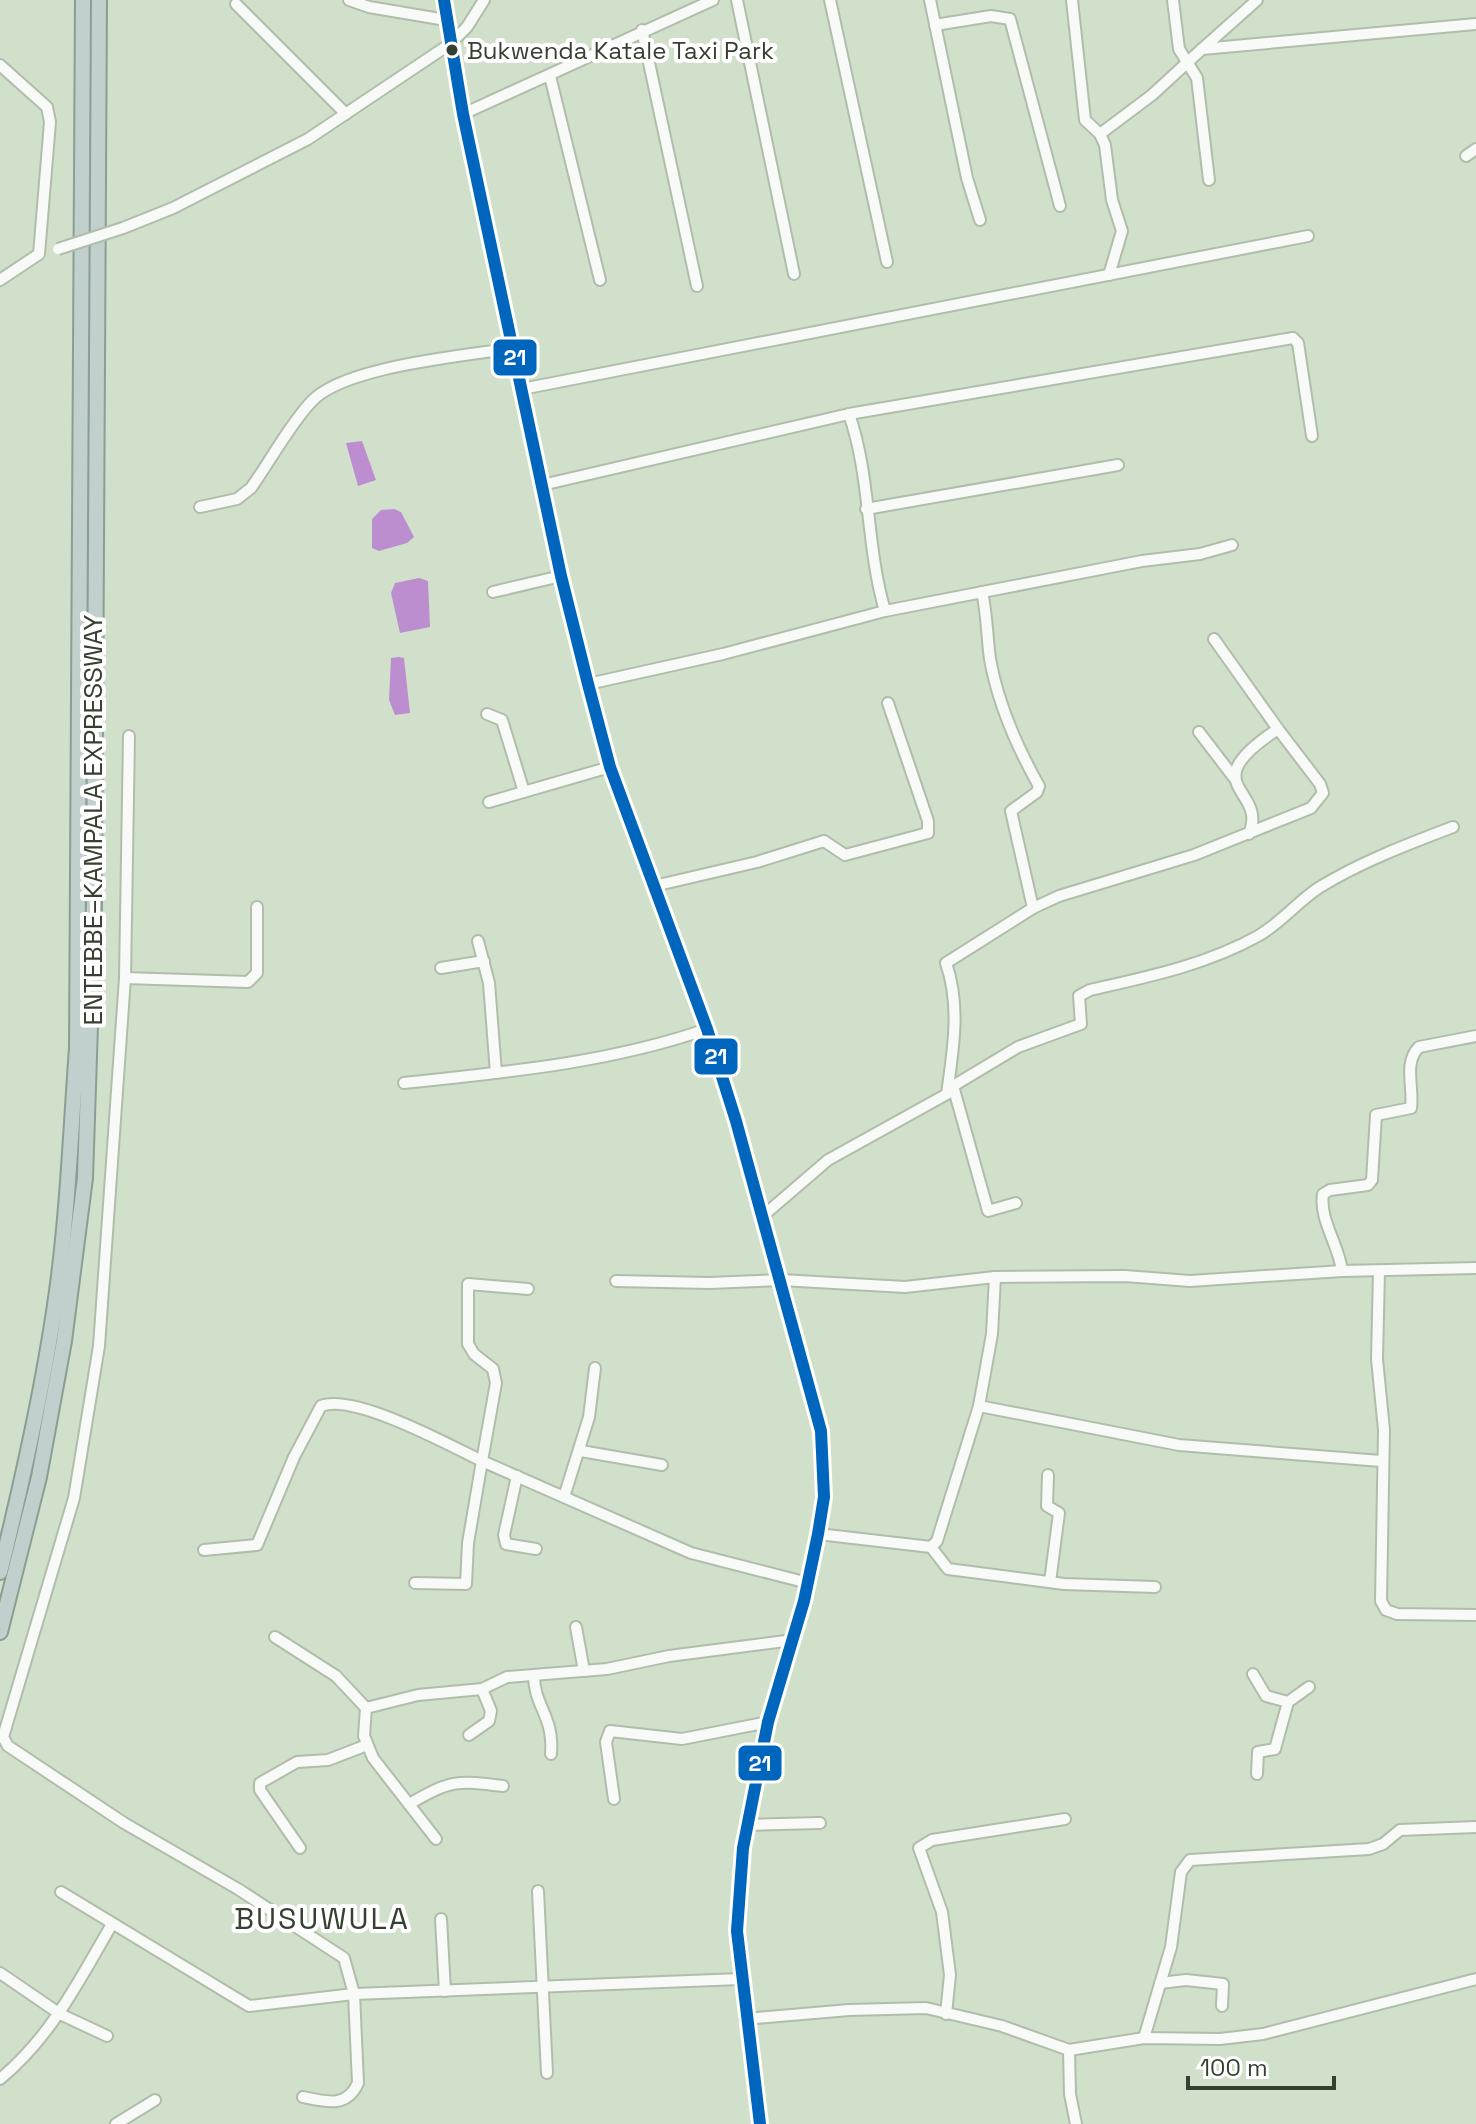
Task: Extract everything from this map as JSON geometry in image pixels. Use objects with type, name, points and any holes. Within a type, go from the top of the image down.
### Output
[{"type":"highway","name":"ENTEBBE–KAMPALA EXPRESSWAY","points":[[0,1572],[25,1471],[57,1292],[77,1048],[83,0]]},
{"type":"highway","name":"ENTEBBE–KAMPALA EXPRESSWAY","points":[[0,1632],[39,1477],[64,1341],[85,1178],[94,904],[99,0]]},
{"type":"main road","points":[[444,0],[463,114],[561,576],[588,684],[610,767],[707,1029],[764,1215],[821,1431],[824,1497],[818,1534],[793,1640],[768,1722],[745,1825],[737,1931],[745,2019],[760,2124]]},
{"type":"street","points":[[349,0],[369,7],[446,20]]},
{"type":"street","points":[[0,280],[39,254],[123,228],[252,170],[346,114],[450,44],[467,27],[484,0]]},
{"type":"street","points":[[463,114],[713,0]]},
{"type":"street","points":[[737,0],[794,274]]},
{"type":"street","points":[[830,0],[887,262]]},
{"type":"street","points":[[930,0],[967,178],[980,220]]},
{"type":"street","points":[[1072,0],[1085,120],[1100,134],[1105,145],[1112,200],[1122,231],[1109,275]]},
{"type":"street","points":[[1173,0],[1179,49],[1197,78],[1209,180]]},
{"type":"street","points":[[1100,134],[1117,125],[1257,0]]},
{"type":"street","points":[[236,4],[346,114]]},
{"type":"street","points":[[935,25],[991,16],[1010,19],[1060,206]]},
{"type":"street","points":[[1202,49],[1476,24]]},
{"type":"street","points":[[642,30],[697,286]]},
{"type":"street","points":[[0,65],[49,112],[39,254]]},
{"type":"street","points":[[550,76],[600,280]]},
{"type":"street","points":[[1466,156],[1476,149]]},
{"type":"street","points":[[522,389],[1308,236]]},
{"type":"street","points":[[542,485],[849,414],[1293,338],[1298,343],[1312,436]]},
{"type":"street","points":[[200,507],[237,499],[251,488],[313,399],[336,385],[368,373],[513,348]]},
{"type":"street","points":[[849,414],[857,441],[876,580],[885,611]]},
{"type":"street","points":[[866,509],[1118,465]]},
{"type":"street","points":[[588,684],[738,651],[885,611],[1142,561],[1200,554],[1232,545]]},
{"type":"street","points":[[493,592],[561,576]]},
{"type":"street","points":[[982,592],[990,660],[1000,700],[1019,751],[1039,786],[1037,792],[1011,811],[1033,908]]},
{"type":"street","points":[[1016,1203],[988,1211],[950,1090],[956,1034],[954,987],[946,963],[1033,908],[1249,834],[1311,808],[1323,793],[1214,639]]},
{"type":"street","points":[[654,886],[757,862],[824,841],[845,855],[928,833],[928,821],[888,703]]},
{"type":"street","points":[[487,714],[502,720],[524,792]]},
{"type":"street","points":[[1235,779],[1241,757],[1278,729]]},
{"type":"street","points":[[1199,732],[1235,779],[1253,814],[1249,834]]},
{"type":"street","points":[[129,736],[125,978],[99,1346],[74,1498],[3,1737],[8,1746],[61,1783],[334,1948],[344,1958],[354,1994],[358,2083],[353,2094],[342,2101],[330,2103],[303,2097]]},
{"type":"street","points":[[489,802],[610,767]]},
{"type":"street","points":[[764,1215],[828,1160],[1018,1047],[1081,1024],[1079,996],[1090,990],[1168,972],[1236,946],[1259,935],[1320,887],[1403,846],[1453,827]]},
{"type":"street","points":[[125,978],[248,982],[257,973],[257,907]]},
{"type":"street","points":[[478,941],[484,961],[496,1073]]},
{"type":"street","points":[[441,968],[484,961]]},
{"type":"street","points":[[404,1083],[600,1059],[656,1047],[707,1029]]},
{"type":"street","points":[[1342,1271],[1338,1246],[1325,1217],[1323,1194],[1330,1190],[1368,1185],[1372,1180],[1376,1115],[1411,1108],[1410,1061],[1413,1053],[1419,1047],[1476,1036]]},
{"type":"street","points":[[616,1281],[709,1283],[781,1280],[905,1287],[995,1277],[1125,1276],[1190,1281],[1342,1271],[1476,1268]]},
{"type":"street","points":[[1379,1271],[1377,1359],[1384,1430],[1379,1588],[1386,1610],[1397,1614],[1476,1615]]},
{"type":"street","points":[[931,1547],[937,1541],[979,1406],[992,1334],[995,1277]]},
{"type":"street","points":[[415,1583],[466,1584],[468,1543],[496,1383],[493,1369],[474,1354],[468,1344],[468,1284],[528,1289]]},
{"type":"street","points":[[564,1497],[581,1451],[595,1368]]},
{"type":"street","points":[[204,1550],[257,1545],[294,1457],[321,1406],[329,1403],[359,1408],[415,1428],[482,1461],[691,1553],[808,1583]]},
{"type":"street","points":[[979,1406],[1179,1445],[1381,1461]]},
{"type":"street","points":[[581,1451],[662,1465]]},
{"type":"street","points":[[1048,1475],[1047,1506],[1059,1513],[1050,1582]]},
{"type":"street","points":[[517,1476],[504,1535],[506,1544],[536,1549]]},
{"type":"street","points":[[818,1534],[931,1547],[948,1569],[1050,1582],[1155,1587]]},
{"type":"street","points":[[576,1627],[584,1671]]},
{"type":"street","points":[[275,1637],[336,1676],[366,1708]]},
{"type":"street","points":[[366,1708],[418,1695],[482,1689],[507,1677],[584,1671],[743,1644],[793,1640]]},
{"type":"street","points":[[1253,1674],[1266,1696],[1288,1702]]},
{"type":"street","points":[[534,1675],[537,1696],[549,1718],[551,1754]]},
{"type":"street","points":[[1257,1774],[1258,1752],[1275,1749],[1288,1702],[1309,1687]]},
{"type":"street","points":[[469,1735],[489,1721],[491,1711],[482,1689]]},
{"type":"street","points":[[366,1708],[363,1717],[367,1745],[389,1783],[411,1803],[436,1839]]},
{"type":"street","points":[[614,1799],[606,1742],[610,1731],[682,1739],[768,1722]]},
{"type":"street","points":[[300,1848],[260,1790],[260,1783],[297,1762],[328,1760],[367,1745]]},
{"type":"street","points":[[411,1803],[446,1784],[464,1781],[503,1786]]},
{"type":"street","points":[[946,2014],[950,1975],[942,1912],[919,1848],[932,1840],[1065,1819]]},
{"type":"street","points":[[745,1825],[820,1823]]},
{"type":"street","points":[[1144,2038],[1171,1947],[1181,1872],[1190,1860],[1377,1848],[1400,1830],[1476,1827]]},
{"type":"street","points":[[538,1891],[547,2073]]},
{"type":"street","points":[[61,1892],[243,2004],[260,2006],[354,1994],[741,1979]]},
{"type":"street","points":[[441,1919],[445,1991]]},
{"type":"street","points":[[0,2079],[25,2058],[60,2014],[112,1924]]},
{"type":"street","points":[[0,1973],[60,2014],[107,2036]]},
{"type":"street","points":[[745,2019],[849,2010],[926,2008],[1002,2026],[1069,2050],[1144,2038],[1220,2039],[1263,2034],[1476,1979]]},
{"type":"street","points":[[1160,1983],[1186,1980],[1223,1984],[1222,2006]]},
{"type":"street","points":[[1069,2050],[1070,2094],[1076,2124]]},
{"type":"street","points":[[116,2124],[155,2100]]},
{"type":"shaded area","points":[[362,441],[376,480],[358,486],[346,443]]},
{"type":"shaded area","points":[[381,510],[401,512],[414,537],[407,543],[379,551],[372,548],[372,519]]},
{"type":"shaded area","points":[[419,578],[428,581],[430,627],[400,633],[391,593],[395,583]]},
{"type":"shaded area","points":[[391,658],[404,658],[410,713],[395,715],[389,700]]},
{"type":"transit line","name":"21","points":[[444,0],[463,114],[561,576],[588,684],[610,767],[707,1029],[736,1121],[821,1431],[824,1497],[818,1534],[804,1601],[768,1722],[743,1848],[737,1931],[760,2124]]},
{"type":"place","name":"Bukwenda Katale Taxi Park","points":[[452,50]]},
{"type":"district","name":"BUSUWULA","points":[[322,1918]]}]
